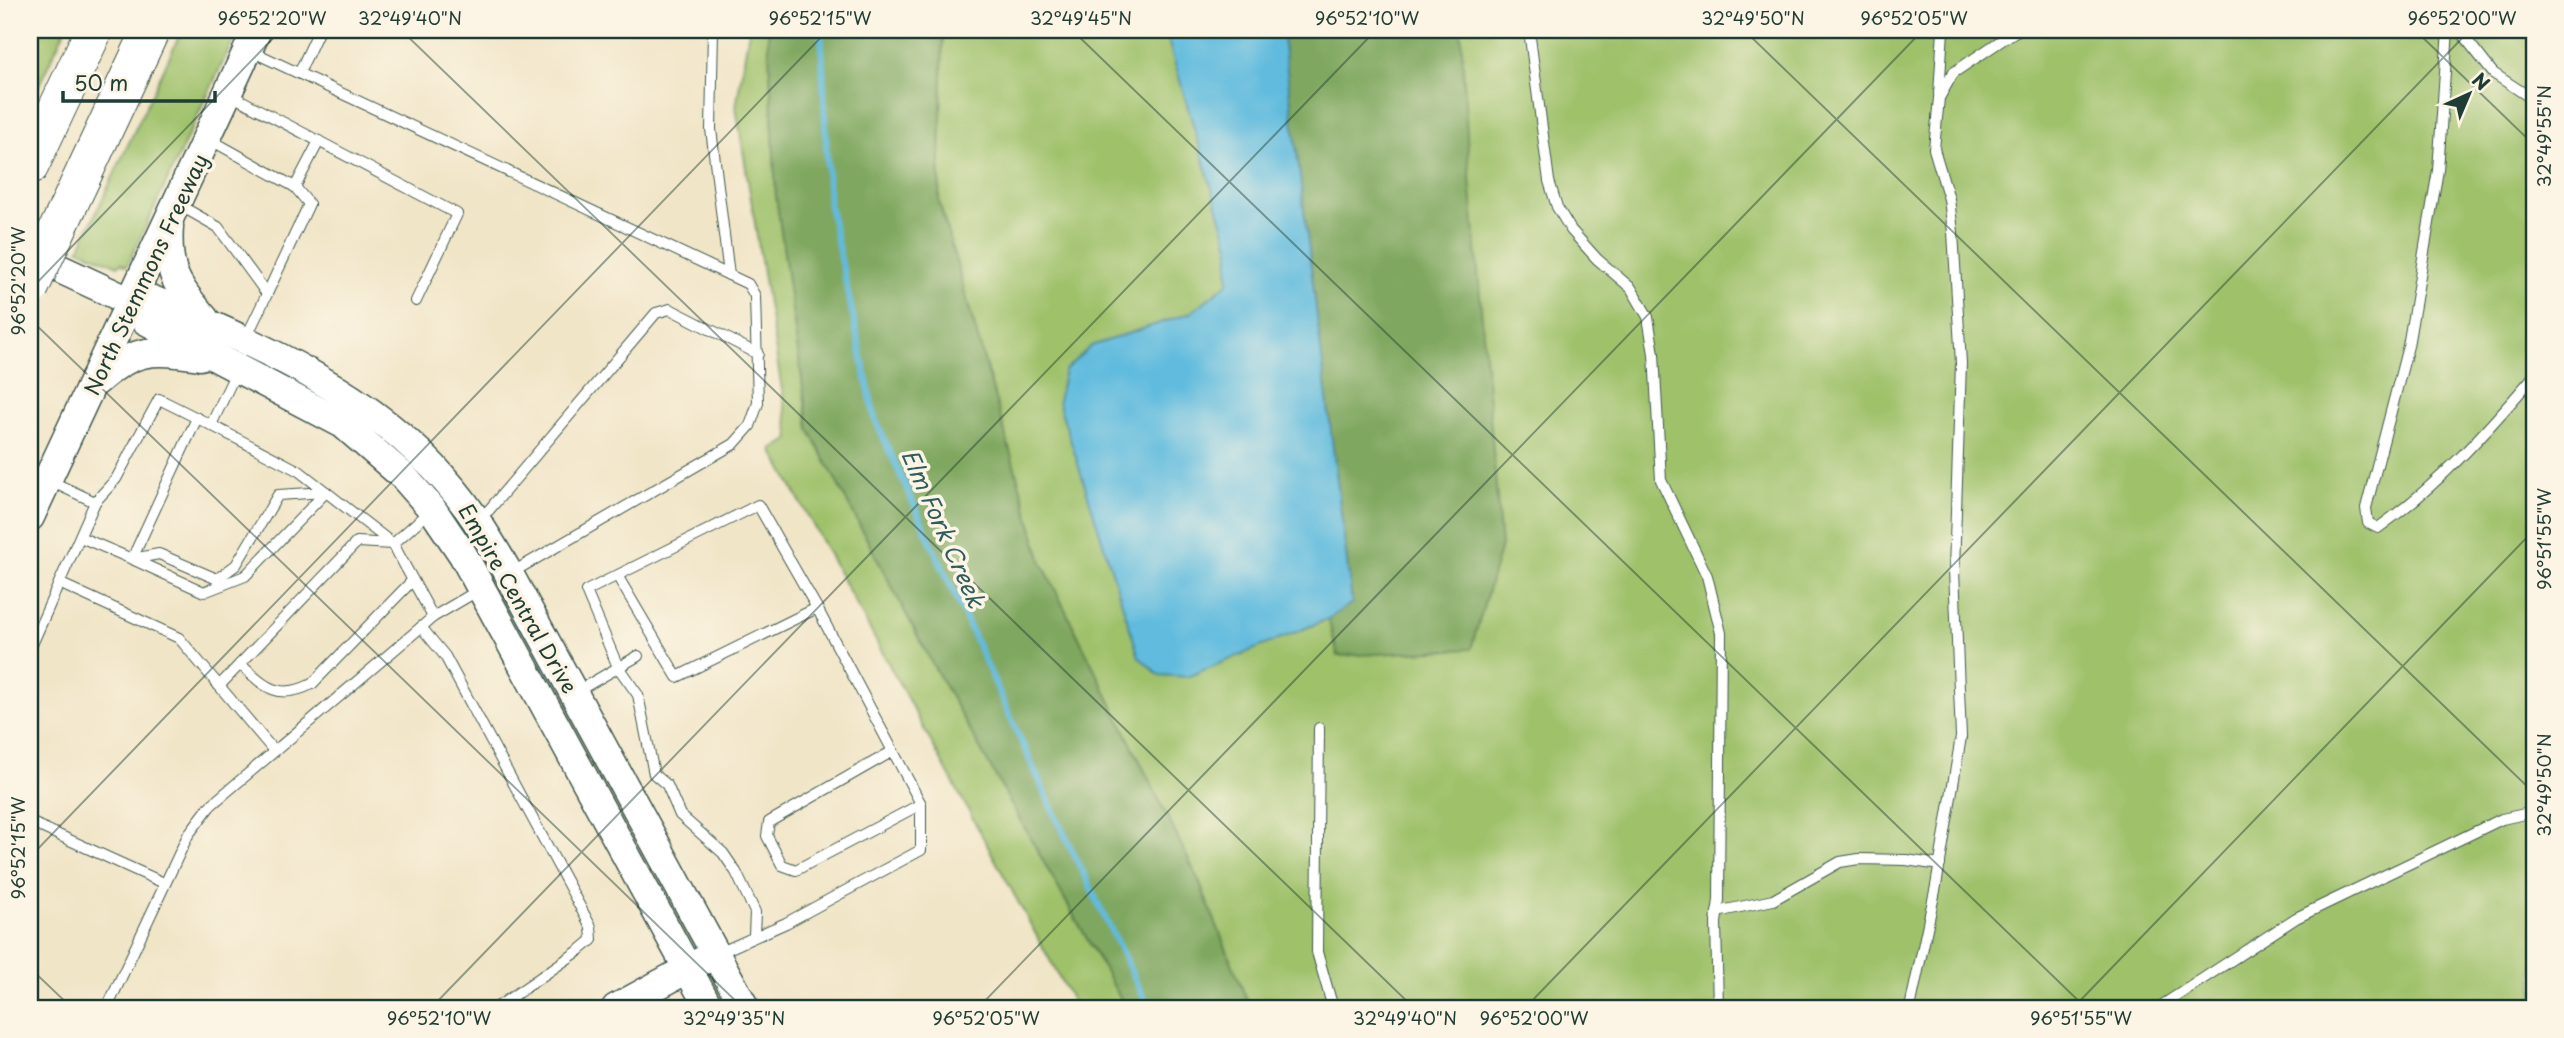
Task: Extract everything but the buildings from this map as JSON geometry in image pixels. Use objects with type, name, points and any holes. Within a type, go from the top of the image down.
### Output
[{"type":"highway","points":[[30,166],[94,30]]},
{"type":"highway","points":[[30,288],[151,30]]},
{"type":"street","name":"North Stemmons Freeway","points":[[30,517],[129,301],[219,145],[228,94],[253,40]]},
{"type":"street","points":[[182,213],[168,245],[173,276],[182,293],[213,328]]},
{"type":"street","name":"Empire Central Drive","points":[[30,255],[129,301],[145,320],[233,356],[331,385],[366,407],[404,437],[444,478],[477,519],[509,574],[745,1008]]},
{"type":"street","name":"Empire Central Drive","points":[[129,301],[153,300],[213,328],[233,356],[343,424],[374,448],[432,509],[482,589],[709,1008]]},
{"type":"street","points":[[92,386],[114,366],[141,352],[233,356]]},
{"type":"street","points":[[482,589],[509,574]]},
{"type":"street","points":[[616,1008],[716,954]]},
{"type":"lane","points":[[299,73],[319,30]]},
{"type":"lane","points":[[713,30],[711,129],[729,275]]},
{"type":"lane","points":[[1529,30],[1549,181],[1558,207],[1571,230],[1597,259],[1631,288],[1648,317],[1654,354],[1661,480],[1707,576],[1721,633],[1718,1008]]},
{"type":"lane","points":[[1910,1008],[1940,865],[1961,737],[1954,570],[1961,363],[1954,232],[1949,199],[1934,149],[1943,30]]},
{"type":"lane","points":[[1939,98],[1953,74],[2006,33],[2018,30]]},
{"type":"lane","points":[[2448,30],[2438,170],[2408,346],[2366,508],[2368,523],[2378,528],[2417,500],[2464,457],[2534,376]]},
{"type":"lane","points":[[2459,30],[2493,73],[2534,100]]},
{"type":"lane","points":[[253,40],[299,73],[748,284],[755,296],[758,403],[750,426],[734,444],[509,574]]},
{"type":"lane","points":[[228,94],[457,214],[416,301]]},
{"type":"lane","points":[[295,187],[319,141]]},
{"type":"lane","points":[[211,425],[233,356],[267,294],[309,204],[295,187],[219,145]]},
{"type":"lane","points":[[182,213],[218,227],[267,294]]},
{"type":"lane","points":[[477,519],[489,510],[656,313],[670,309],[758,354]]},
{"type":"lane","points":[[30,649],[95,502],[116,479],[159,399],[299,471],[393,544],[433,617]]},
{"type":"lane","points":[[132,559],[197,418]]},
{"type":"lane","points":[[48,480],[95,502]]},
{"type":"lane","points":[[80,537],[204,592],[245,576],[326,492]]},
{"type":"lane","points":[[132,559],[159,554],[217,579],[236,565],[278,495],[326,492]]},
{"type":"lane","points":[[716,954],[786,923],[921,850],[921,804],[817,608],[758,505],[586,591],[618,667],[638,695],[654,774],[667,785],[680,815],[723,853],[736,872],[755,912],[754,935]]},
{"type":"lane","points":[[219,686],[357,542],[393,544],[432,509]]},
{"type":"lane","points":[[618,576],[677,677],[817,608]]},
{"type":"lane","points":[[240,664],[262,685],[279,692],[300,690],[312,684],[412,581]]},
{"type":"lane","points":[[59,583],[179,638],[274,751]]},
{"type":"lane","points":[[107,1008],[188,835],[210,806],[433,617],[482,589]]},
{"type":"lane","points":[[421,627],[445,656],[591,927],[592,940],[496,1008]]},
{"type":"lane","points":[[574,693],[638,656]]},
{"type":"lane","points":[[1319,728],[1317,952],[1333,1008]]},
{"type":"lane","points":[[893,751],[769,822],[767,836],[782,866],[796,870],[921,804]]},
{"type":"lane","points":[[2158,1008],[2296,918],[2502,819],[2534,812]]},
{"type":"lane","points":[[30,822],[164,883]]},
{"type":"lane","points":[[1717,912],[1773,900],[1840,862],[1882,859],[1940,865]]},
{"type":"green space","points":[[30,30],[65,30],[30,104]]},
{"type":"green space","points":[[182,30],[238,30],[127,266],[121,263],[118,266],[79,249]]},
{"type":"green space","points":[[749,30],[768,30],[776,196],[809,429],[932,663],[1126,1008],[1076,1008],[772,450],[790,439],[736,107]]},
{"type":"green space","points":[[768,30],[943,30],[939,202],[1042,563],[1198,879],[1250,1008],[1126,1008],[932,663],[809,429],[776,196]]},
{"type":"green space","points":[[943,30],[2534,30],[2534,1008],[1250,1008],[1198,879],[1042,563],[939,202]]},
{"type":"green space","points":[[1282,30],[1461,30],[1468,153],[1501,546],[1471,649],[1338,656],[1328,619],[1352,602]]},
{"type":"water","points":[[1165,30],[1282,30],[1352,603],[1328,619],[1187,677],[1159,675],[1139,657],[1058,401],[1065,370],[1091,346],[1190,313],[1228,283],[1229,246]]},
{"type":"waterway","name":"Elm Fork Creek","points":[[821,30],[829,204],[875,419],[1055,815],[1149,1008]]}]
